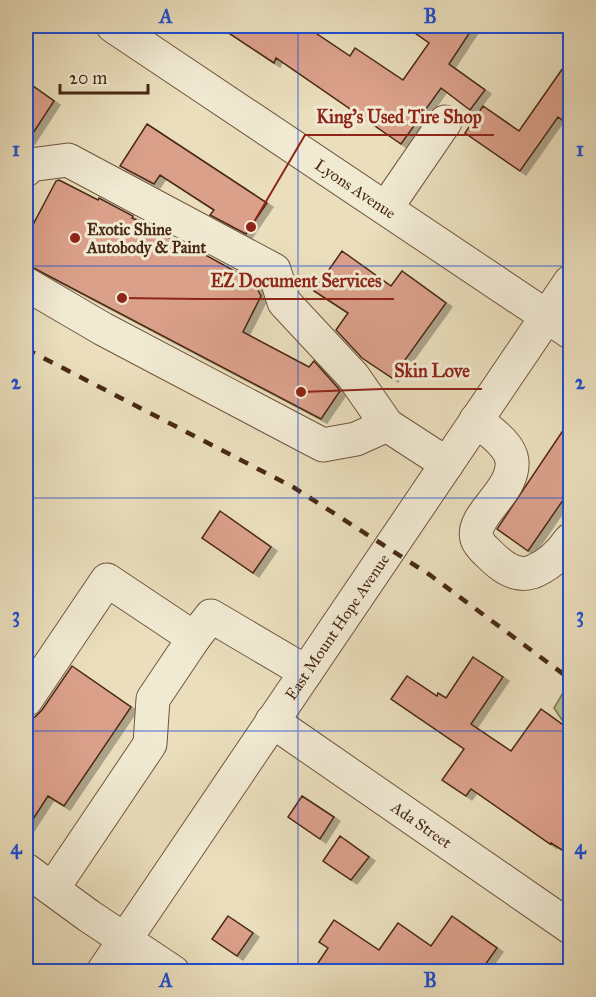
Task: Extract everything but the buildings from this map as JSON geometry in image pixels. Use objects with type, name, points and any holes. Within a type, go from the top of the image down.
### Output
[{"type":"street","name":"Lyons Avenue","points":[[125,29],[559,325]]},
{"type":"street","points":[[386,208],[444,122]]},
{"type":"street","points":[[26,170],[30,165],[68,160],[274,270],[284,302],[352,376],[387,424],[447,464]]},
{"type":"street","name":"East Mount Hope Avenue","points":[[103,972],[477,420],[559,325],[570,282]]},
{"type":"street","points":[[26,284],[103,329],[323,444],[356,439],[387,424]]},
{"type":"street","points":[[477,420],[508,450],[512,458],[512,470],[506,487],[478,526],[476,537],[480,545],[500,565],[514,573],[529,573],[542,568],[563,550],[570,540]]},
{"type":"street","points":[[26,700],[108,580],[194,638]]},
{"type":"street","points":[[53,888],[150,744],[153,699],[211,615],[306,672]]},
{"type":"street","name":"Ada Street","points":[[272,722],[570,927]]},
{"type":"street","points":[[26,870],[173,972]]},
{"type":"green space","points":[[570,681],[570,732],[554,708]]},
{"type":"railway","points":[[26,349],[293,487],[430,575],[570,679]]},
{"type":"place","name":"King's Used Tire Shop","points":[[251,227]]},
{"type":"place","name":"Exotic Shine Autobody & Paint","points":[[75,238]]},
{"type":"place","name":"EZ Document Services","points":[[122,298]]},
{"type":"place","name":"Skin Love","points":[[301,392]]}]
